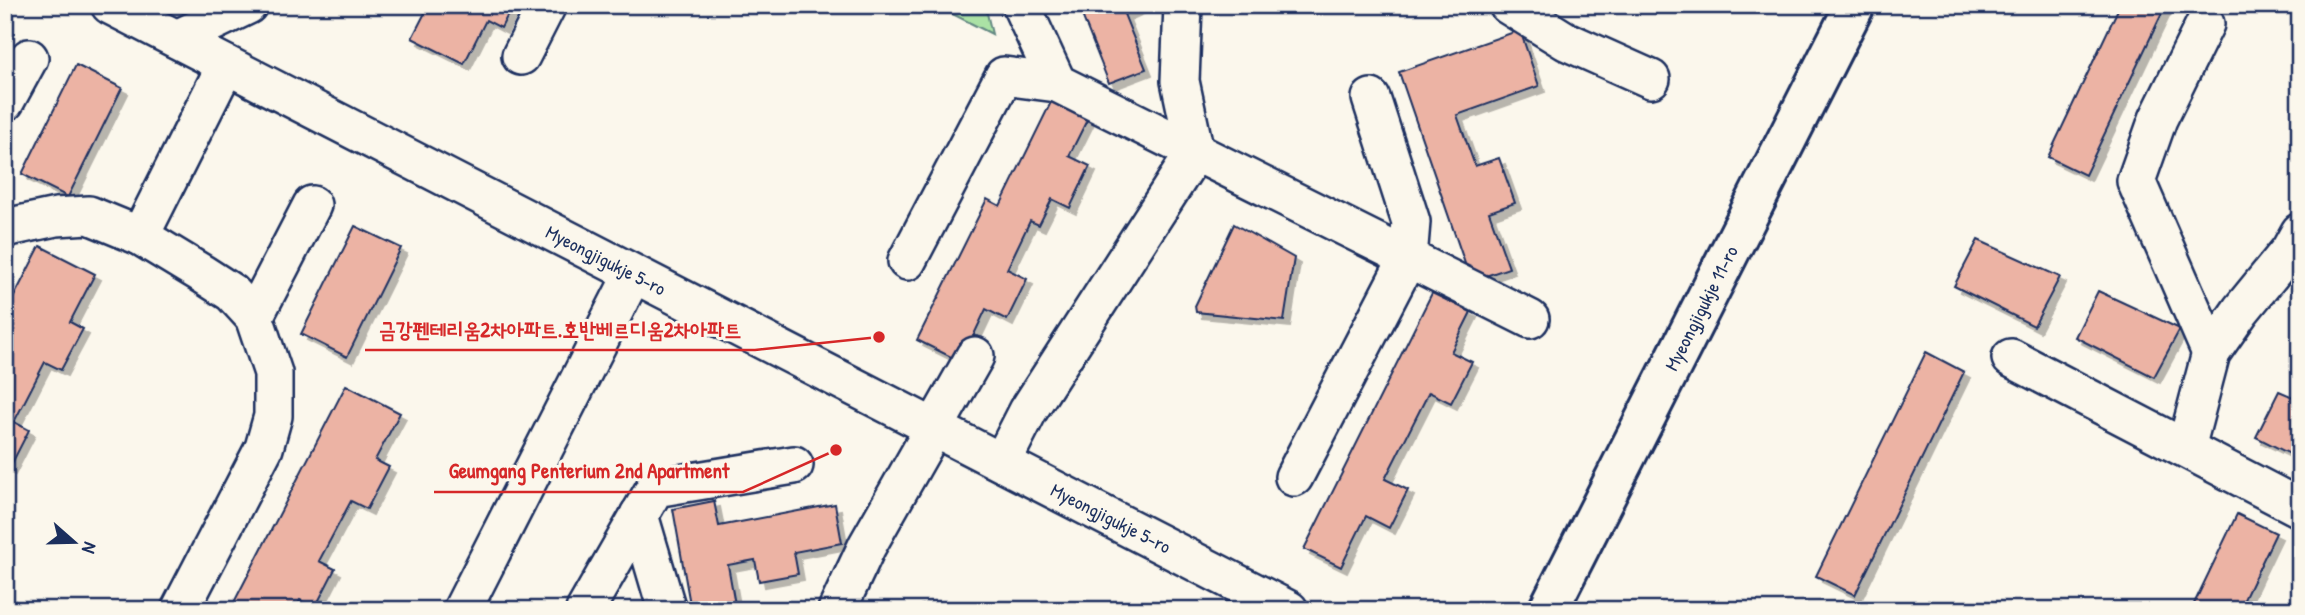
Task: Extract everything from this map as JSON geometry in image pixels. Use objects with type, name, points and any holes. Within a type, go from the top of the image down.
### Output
[{"type":"main road","name":"Myeongjigukje 11-ro","points":[[1548,610],[1855,5]]},
{"type":"street","name":"Myeongjigukje 5-ro","points":[[110,5],[1289,610]]},
{"type":"street","points":[[177,40],[193,5]]},
{"type":"street","points":[[177,40],[248,5]]},
{"type":"street","points":[[521,56],[547,5]]},
{"type":"street","points":[[1021,5],[1057,83]]},
{"type":"street","points":[[1002,462],[1028,411],[1195,152],[1180,81],[1183,5]]},
{"type":"street","points":[[1508,5],[1566,41],[1651,79]]},
{"type":"street","points":[[2206,24],[2158,119],[2136,181],[2211,353]]},
{"type":"street","points":[[5,102],[29,58]]},
{"type":"street","points":[[140,236],[226,65]]},
{"type":"street","points":[[907,261],[1004,76],[1057,83],[1530,319]]},
{"type":"street","points":[[1294,477],[1408,258],[1411,222],[1371,98]]},
{"type":"street","points":[[254,317],[312,205]]},
{"type":"street","points":[[5,228],[57,217],[89,215],[140,236],[232,293],[254,317],[273,373],[273,416],[264,449],[180,610]]},
{"type":"street","points":[[2186,448],[2211,353],[2241,310],[2290,250],[2300,232]]},
{"type":"street","points":[[462,610],[634,274]]},
{"type":"street","points":[[837,610],[867,546],[975,356]]},
{"type":"street","points":[[2011,358],[2300,508]]},
{"type":"street","points":[[585,610],[655,488],[794,465]]},
{"type":"street","points":[[639,515],[667,610]]},
{"type":"green space","points":[[935,5],[985,5],[992,34]]},
{"type":"building","points":[[429,5],[513,5],[501,28],[486,20],[464,64],[412,38]]},
{"type":"building","points":[[1078,5],[1144,5],[1124,14],[1146,69],[1109,83]]},
{"type":"building","points":[[2120,5],[2166,5],[2085,175],[2048,157]]},
{"type":"building","points":[[1520,30],[1539,86],[1457,115],[1475,166],[1499,158],[1515,203],[1489,212],[1509,268],[1471,281],[1399,72]]},
{"type":"building","points":[[76,65],[122,88],[68,197],[22,174]]},
{"type":"building","points":[[1053,98],[1089,116],[1069,156],[1090,166],[1070,208],[1052,199],[1039,225],[1030,221],[1007,269],[1027,279],[1007,320],[986,309],[961,362],[917,340],[987,199],[1000,206]]},
{"type":"building","points":[[1234,224],[1294,258],[1284,321],[1196,312],[1195,306]]},
{"type":"building","points":[[355,226],[401,248],[347,357],[301,334]]},
{"type":"building","points":[[1978,240],[2060,277],[2034,326],[1954,286]]},
{"type":"building","points":[[40,246],[95,274],[70,322],[83,329],[61,370],[45,362],[14,422],[29,430],[9,469],[5,467],[5,314]]},
{"type":"building","points":[[2098,291],[2180,329],[2154,377],[2075,337]]},
{"type":"building","points":[[1432,293],[1471,312],[1451,352],[1472,362],[1451,403],[1429,392],[1385,479],[1408,490],[1389,528],[1366,516],[1341,567],[1304,549]]},
{"type":"building","points":[[1926,352],[1964,372],[1855,595],[1816,576]]},
{"type":"building","points":[[346,385],[400,413],[375,460],[389,467],[367,509],[351,501],[319,561],[335,569],[315,608],[300,600],[295,610],[230,610]]},
{"type":"building","points":[[2279,391],[2300,400],[2300,459],[2256,437]]},
{"type":"building","points":[[714,501],[719,526],[835,504],[842,543],[794,552],[798,574],[759,581],[755,560],[728,565],[736,610],[691,610],[673,509]]},
{"type":"building","points":[[2237,514],[2276,533],[2239,610],[2191,610]]},
{"type":"building","points":[[936,603],[937,610],[898,610]]},
{"type":"place","name":"금강펜테리움2차아파트.호반베르디움2차아파트","points":[[879,337]]},
{"type":"place","name":"Geumgang Penterium 2nd Apartment","points":[[836,450]]}]
